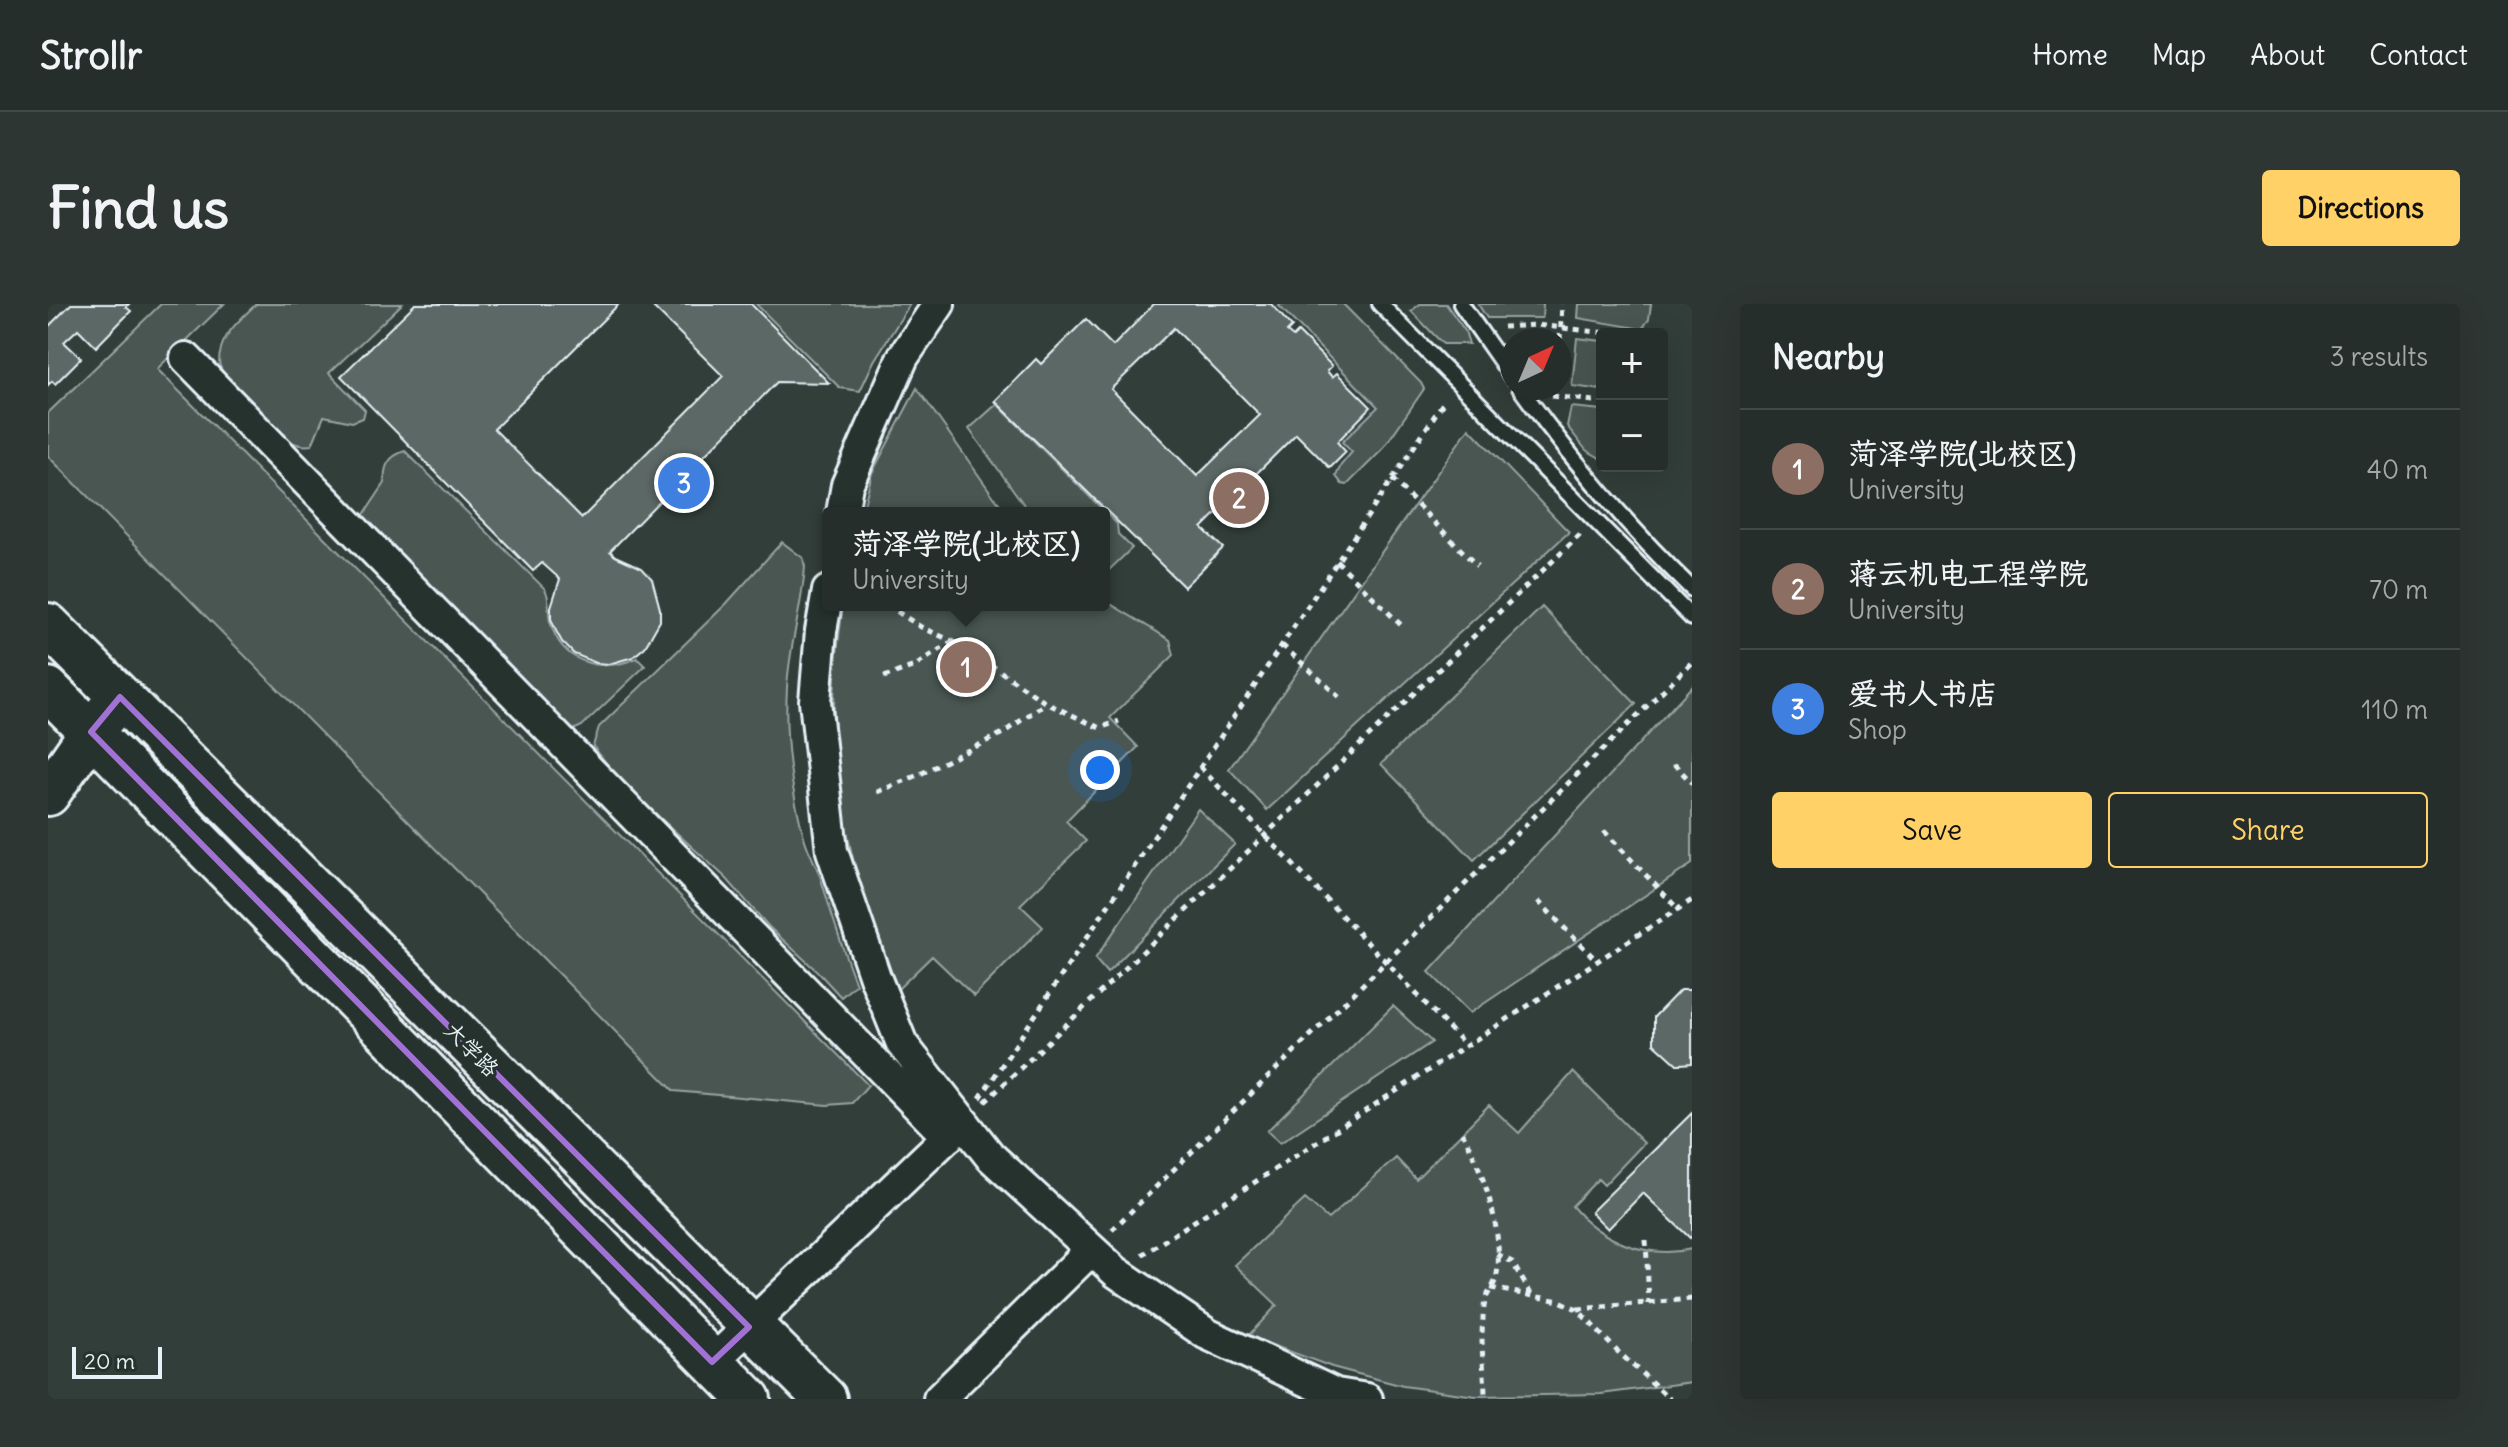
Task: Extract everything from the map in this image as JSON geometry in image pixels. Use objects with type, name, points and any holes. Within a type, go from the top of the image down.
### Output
[{"type":"main road","name":"大学路","points":[[48,625],[749,1327],[825,1399]]},
{"type":"main road","points":[[48,689],[749,1399]]},
{"type":"main road","points":[[48,794],[91,732],[120,697]]},
{"type":"street","points":[[843,507],[847,485],[903,357],[939,304]]},
{"type":"street","points":[[186,358],[956,1129],[990,1156],[1091,1250],[1116,1272],[1207,1334],[1336,1394],[1367,1399]]},
{"type":"street","points":[[824,611],[815,701],[832,851],[875,977],[902,1044],[956,1129]]},
{"type":"street","points":[[712,1362],[956,1129]]},
{"type":"street","points":[[939,1399],[1091,1250]]},
{"type":"lane","points":[[1461,304],[1500,360]]},
{"type":"lane","points":[[1385,305],[1457,382],[1692,618]]},
{"type":"lane","points":[[1528,400],[1582,472],[1692,589]]},
{"type":"path","points":[[1560,327],[1562,304]]},
{"type":"path","points":[[1478,328],[1537,325],[1596,332]]},
{"type":"path","points":[[956,1129],[1457,382]]},
{"type":"path","points":[[1572,398],[1596,401]]},
{"type":"path","points":[[1392,479],[1477,566]]},
{"type":"path","points":[[956,1129],[1595,521]]},
{"type":"path","points":[[1337,561],[1402,626]]},
{"type":"path","points":[[896,611],[921,627],[954,641],[1046,703],[1100,728],[1119,721]]},
{"type":"path","points":[[884,677],[915,666],[954,641]]},
{"type":"path","points":[[1282,645],[1339,697]]},
{"type":"path","points":[[1091,1250],[1692,662]]},
{"type":"path","points":[[877,792],[1003,733],[1046,703]]},
{"type":"path","points":[[1674,764],[1692,783]]},
{"type":"path","points":[[1200,767],[1466,1046]]},
{"type":"path","points":[[1604,831],[1678,909]]},
{"type":"path","points":[[1116,1272],[1692,900]]},
{"type":"path","points":[[1538,901],[1597,961]]},
{"type":"path","points":[[1462,1132],[1489,1193],[1497,1254],[1495,1281],[1485,1299],[1482,1321],[1485,1399]]},
{"type":"path","points":[[1646,1240],[1649,1304]]},
{"type":"path","points":[[1497,1254],[1512,1262],[1532,1295]]},
{"type":"path","points":[[1491,1288],[1560,1301],[1577,1309],[1670,1399]]},
{"type":"path","points":[[1577,1309],[1692,1299]]},
{"type":"highlighted area","points":[[120,697],[749,1327],[712,1362],[91,732]]},
{"type":"shaded area","points":[[161,304],[224,304],[157,369],[868,1085],[852,1103],[827,1105],[674,1091],[48,456],[48,413]]},
{"type":"shaded area","points":[[256,304],[402,304],[329,373],[365,410],[363,418],[352,422],[324,416],[312,445],[300,445],[277,430],[242,395],[224,373],[219,356],[229,333]]},
{"type":"shaded area","points":[[756,304],[910,304],[874,361],[860,391],[840,388]]},
{"type":"shaded area","points":[[1343,304],[1424,389],[1382,450],[1347,485],[1336,476],[1352,452],[1342,442],[1378,407],[1279,306]]},
{"type":"shaded area","points":[[1420,304],[1446,304],[1465,331],[1469,344],[1443,344],[1411,311]]},
{"type":"shaded area","points":[[1478,304],[1543,304],[1542,318],[1487,318]]},
{"type":"shaded area","points":[[1579,304],[1651,304],[1649,319],[1643,328],[1578,318]]},
{"type":"shaded area","points":[[1577,338],[1596,340],[1596,389],[1572,386]]},
{"type":"shaded area","points":[[917,388],[1002,507],[864,507],[872,473]]},
{"type":"shaded area","points":[[997,404],[1100,507],[1026,507],[969,429]]},
{"type":"shaded area","points":[[1571,407],[1596,409],[1596,456],[1586,450],[1567,426]]},
{"type":"shaded area","points":[[1469,428],[1569,532],[1267,810],[1229,769]]},
{"type":"shaded area","points":[[405,451],[545,589],[550,621],[563,647],[584,661],[596,664],[623,663],[637,658],[645,666],[582,726],[571,731],[361,519],[385,483],[388,462]]},
{"type":"shaded area","points":[[1110,517],[1117,524],[1118,534],[1132,548],[1110,569]]},
{"type":"shaded area","points":[[782,542],[803,558],[805,567],[787,688],[790,764],[805,840],[856,984],[841,997],[769,927],[726,878],[622,783],[593,746],[599,727],[726,604]]},
{"type":"shaded area","points":[[1110,604],[1170,640],[1174,655],[1110,718],[1138,747],[1066,821],[1086,841],[1020,905],[1043,927],[974,996],[932,956],[897,990],[890,989],[857,875],[841,797],[834,718],[842,611],[1110,611]]},
{"type":"shaded area","points":[[1542,607],[1636,704],[1474,860],[1381,764]]},
{"type":"shaded area","points":[[1692,686],[1692,864],[1470,1013],[1429,972]]},
{"type":"shaded area","points":[[1198,809],[1235,844],[1107,973],[1095,959]]},
{"type":"shaded area","points":[[1393,1006],[1432,1042],[1280,1143],[1267,1131]]},
{"type":"shaded area","points":[[1573,1072],[1644,1143],[1604,1185],[1598,1179],[1572,1206],[1597,1229],[1626,1245],[1658,1252],[1692,1249],[1692,1382],[1601,1394],[1476,1396],[1403,1386],[1332,1367],[1248,1336],[1277,1305],[1235,1265],[1305,1199],[1328,1219],[1396,1158],[1416,1179],[1489,1105],[1519,1133]]},
{"type":"building","points":[[71,304],[129,304],[126,307],[131,311],[96,347],[78,329],[64,342],[81,358],[55,384],[52,381],[48,385],[48,327]]},
{"type":"building","points":[[415,304],[619,304],[494,429],[582,518],[723,376],[650,304],[751,304],[829,383],[777,382],[610,551],[642,568],[652,579],[660,621],[645,647],[633,657],[609,664],[596,663],[574,654],[556,631],[551,619],[551,607],[560,579],[542,563],[533,571],[341,376]]},
{"type":"building","points":[[1154,304],[1271,304],[1292,327],[1287,332],[1293,337],[1298,332],[1332,366],[1327,371],[1332,377],[1337,373],[1371,407],[1337,442],[1346,452],[1330,468],[1296,434],[1202,528],[1223,548],[1184,587],[1110,514],[1110,507],[1103,507],[995,401],[1036,359],[1041,364],[1086,319],[1113,346]],"holes":[[[1174,328],[1260,415],[1197,476],[1111,389]]]},
{"type":"building","points":[[1680,990],[1692,990],[1692,1063],[1677,1064],[1654,1043],[1654,1017]]},
{"type":"building","points":[[1692,1113],[1692,1236],[1690,1238],[1643,1193],[1608,1229],[1591,1212]]},
{"type":"place","name":"爱书人书店","points":[[684,483]]},
{"type":"place","name":"蒋云机电工程学院","points":[[1239,498]]},
{"type":"place","name":"菏泽学院(北校区)","points":[[966,667]]}]
